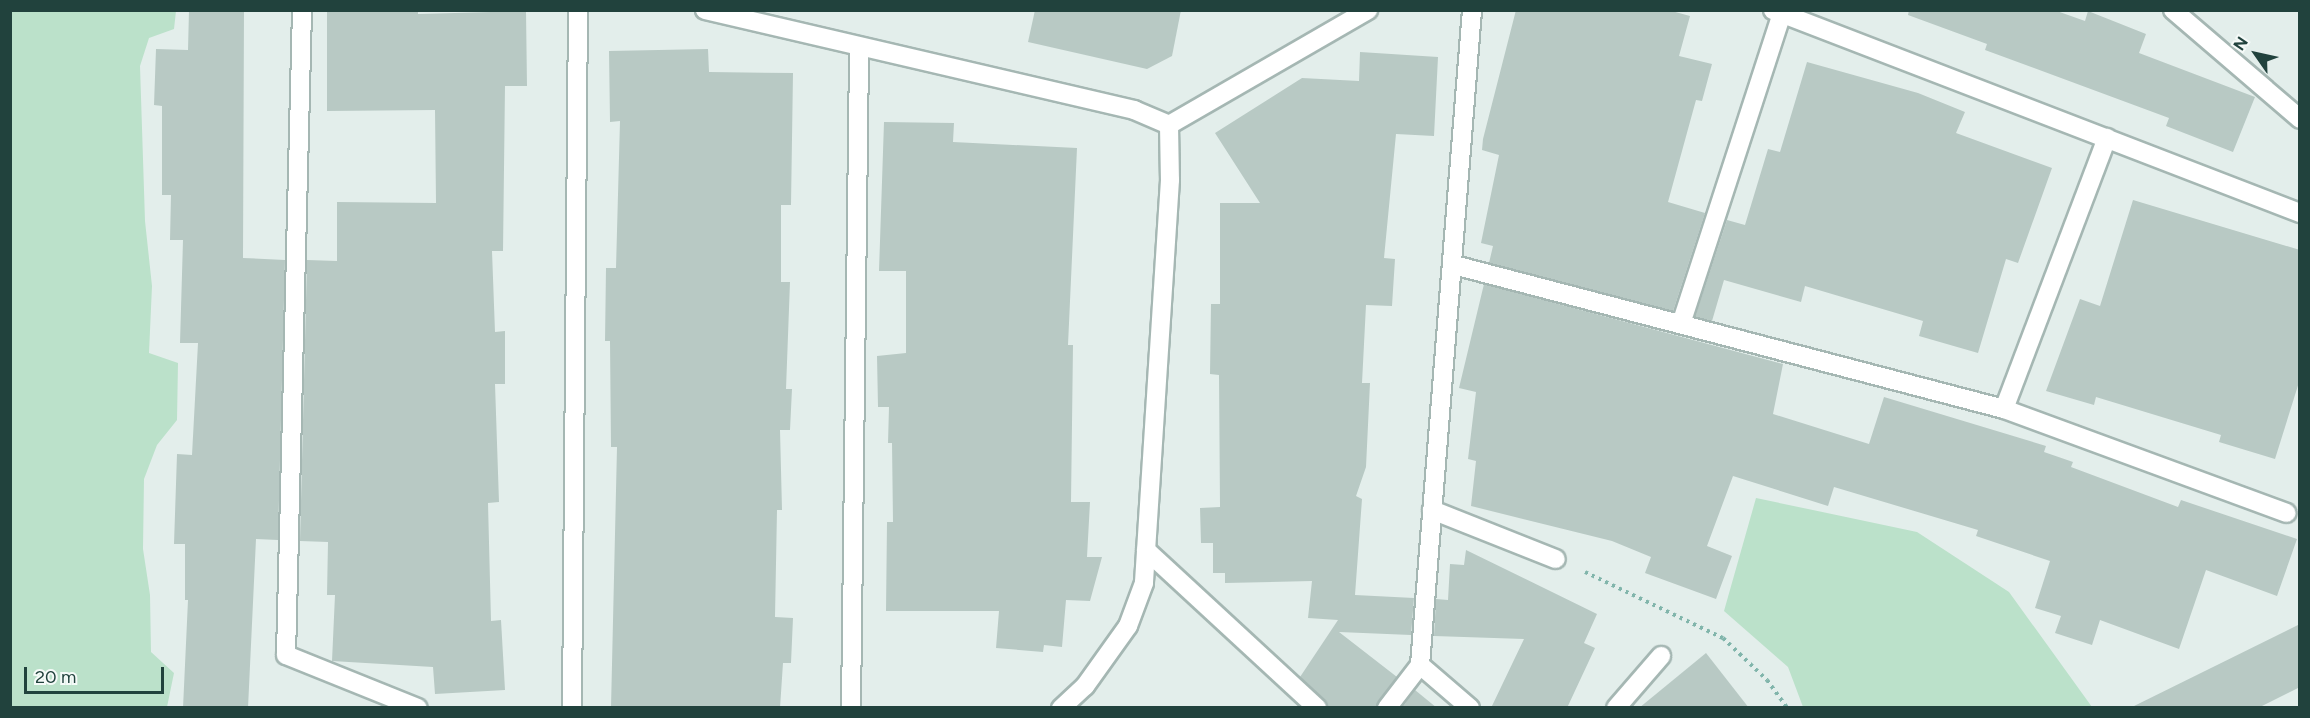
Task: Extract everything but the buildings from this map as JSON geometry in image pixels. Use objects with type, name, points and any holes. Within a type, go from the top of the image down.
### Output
[{"type":"street","points":[[302,10],[286,655],[418,708]]},
{"type":"street","points":[[572,708],[578,10]]},
{"type":"street","points":[[705,10],[859,49],[1134,110],[1169,125]]},
{"type":"street","points":[[1169,125],[1368,10]]},
{"type":"street","points":[[1387,708],[1420,665],[1454,265],[1472,10]]},
{"type":"street","points":[[2173,10],[2300,119]]},
{"type":"street","points":[[1681,324],[1777,12],[2300,213]]},
{"type":"street","points":[[851,708],[859,49]]},
{"type":"street","points":[[1060,708],[1085,686],[1128,626],[1144,583],[1170,180],[1169,125]]},
{"type":"street","points":[[2004,409],[2107,138]]},
{"type":"street","points":[[1454,265],[2004,409],[2286,513]]},
{"type":"street","points":[[1432,510],[1556,559]]},
{"type":"street","points":[[1146,550],[1317,708]]},
{"type":"street","points":[[1616,708],[1661,656]]},
{"type":"street","points":[[1420,665],[1470,708]]},
{"type":"path","points":[[1556,559],[1723,638],[1767,680],[1787,708]]},
{"type":"green space","points":[[10,11],[176,11],[174,29],[149,38],[140,66],[145,221],[152,286],[149,353],[178,363],[177,420],[157,445],[144,479],[143,549],[150,595],[151,652],[174,673],[167,707],[11,707]]},
{"type":"green space","points":[[1756,498],[1917,532],[2009,592],[2092,707],[1803,707],[1788,667],[1724,611]]}]
